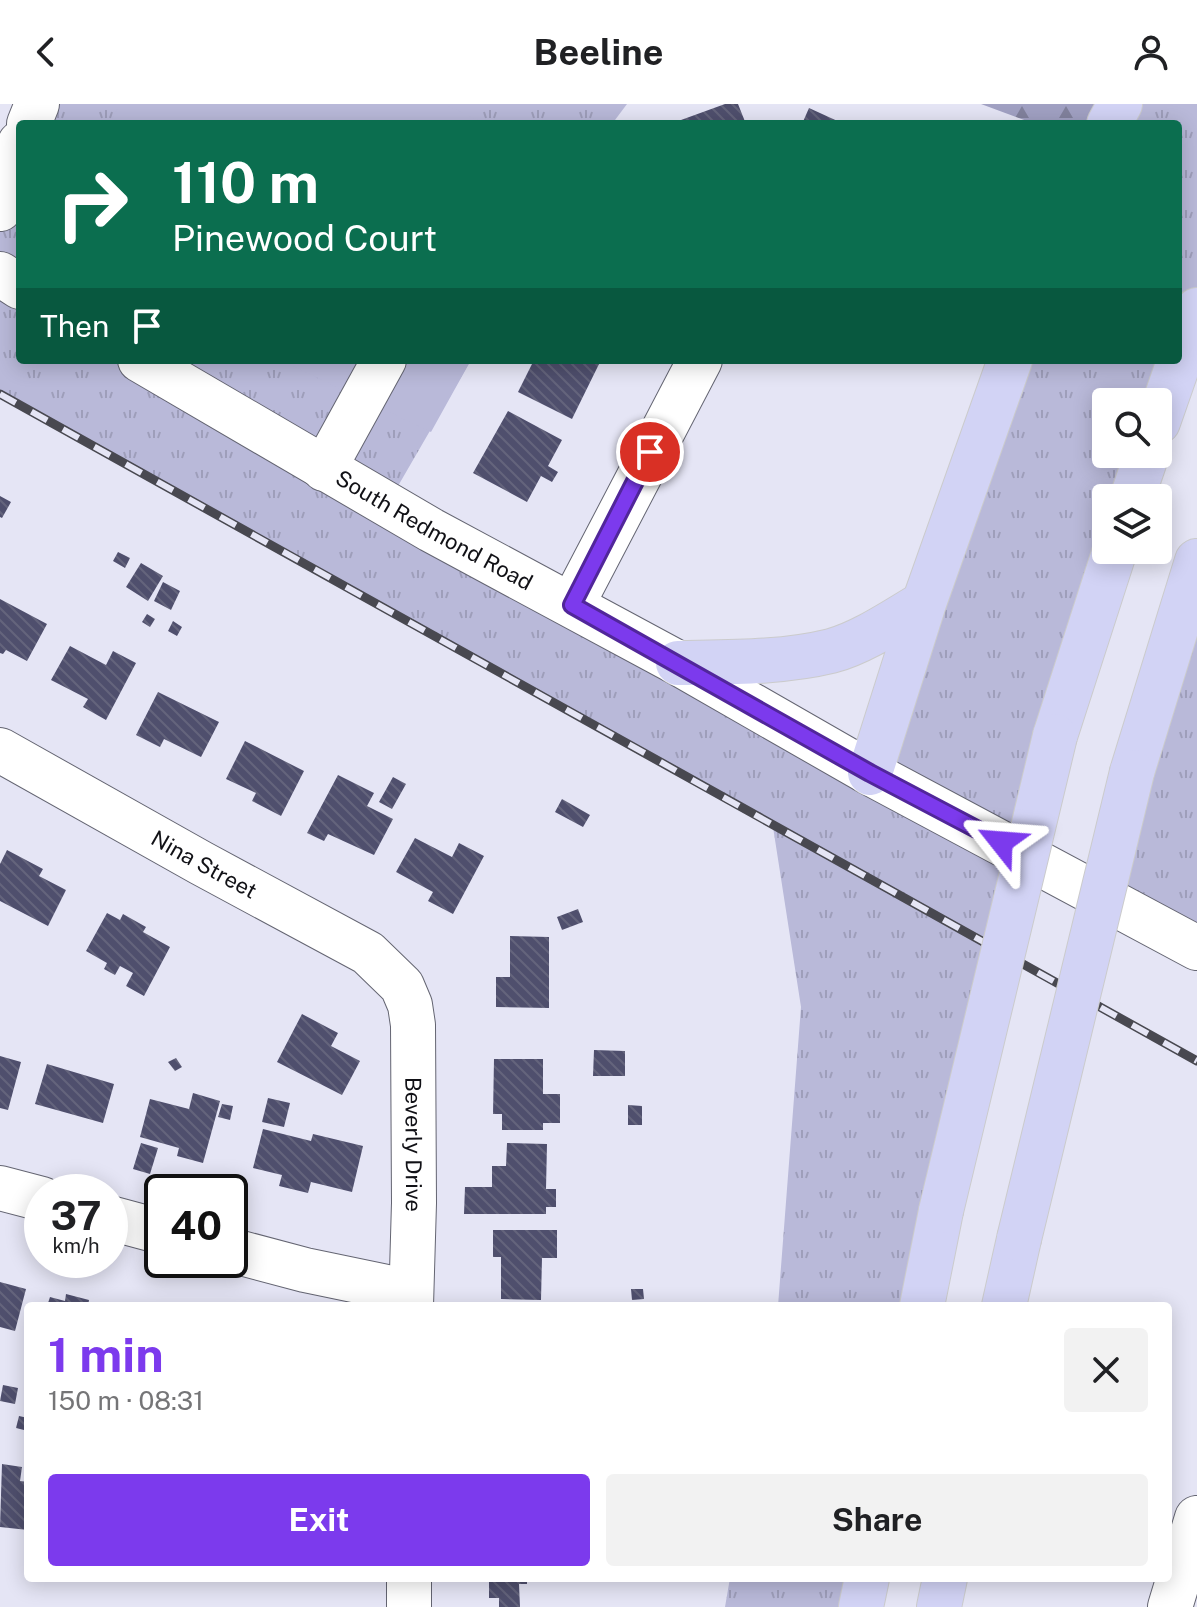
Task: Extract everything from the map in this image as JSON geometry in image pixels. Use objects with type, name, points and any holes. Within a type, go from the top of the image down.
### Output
[{"type":"highway","points":[[1182,353],[1197,310]]},
{"type":"highway","points":[[870,773],[924,603],[1009,364]]},
{"type":"highway","points":[[1170,388],[1178,364]]},
{"type":"highway","points":[[1005,1302],[1132,772],[1197,561]]},
{"type":"highway","points":[[923,1302],[941,1211],[1055,736],[1110,564]]},
{"type":"highway","points":[[678,663],[758,662],[833,650],[889,624],[924,603]]},
{"type":"highway","points":[[861,1607],[866,1582]]},
{"type":"highway","points":[[939,1607],[944,1582]]},
{"type":"street","points":[[0,209],[16,156]]},
{"type":"street","name":"South Redmond Road","points":[[147,364],[431,530],[678,663],[870,773],[1197,948]]},
{"type":"street","points":[[324,469],[382,364]]},
{"type":"street","points":[[572,605],[698,364]]},
{"type":"street","name":"Nina Street","points":[[0,750],[368,953],[402,986]]},
{"type":"street","name":"Beverly Drive","points":[[402,986],[410,1005],[413,1025],[411,1299]]},
{"type":"street","points":[[0,1188],[24,1194]]},
{"type":"street","points":[[248,1255],[411,1299]]},
{"type":"street","points":[[1170,1607],[1197,1518]]},
{"type":"street","points":[[409,1582],[409,1607]]},
{"type":"green space","points":[[37,104],[627,104],[615,120],[31,120]]},
{"type":"green space","points":[[120,104],[444,104],[478,120],[111,120]]},
{"type":"green space","points":[[981,104],[1120,104],[1111,120],[1024,120]]},
{"type":"green space","points":[[1120,104],[1197,104],[1197,310],[1182,353],[1182,120],[1111,120]]},
{"type":"green space","points":[[16,156],[16,364],[469,364],[387,505],[678,663],[870,773],[924,603],[1009,364],[1178,364],[1170,388],[1092,388],[1092,468],[1142,468],[1137,484],[1092,484],[1092,564],[1110,564],[1055,736],[941,1211],[923,1302],[778,1302],[801,1007],[773,827],[0,394],[0,209]]},
{"type":"green space","points":[[288,364],[469,364],[431,432]]},
{"type":"green space","points":[[1197,561],[1197,948],[1100,895]]},
{"type":"green space","points":[[729,1582],[866,1582],[861,1607],[725,1607]]},
{"type":"building","points":[[725,104],[738,104],[744,120],[681,120]]},
{"type":"building","points":[[809,108],[835,120],[804,120]]},
{"type":"building","points":[[532,364],[599,364],[572,419],[518,392]]},
{"type":"building","points":[[508,411],[562,440],[548,466],[558,472],[552,482],[541,476],[527,502],[473,473]]},
{"type":"building","points":[[0,496],[11,502],[2,518],[0,517]]},
{"type":"building","points":[[118,552],[130,558],[125,568],[113,561]]},
{"type":"building","points":[[141,563],[163,576],[148,601],[126,587]]},
{"type":"building","points":[[163,582],[180,591],[171,610],[154,601]]},
{"type":"building","points":[[0,599],[47,624],[27,661],[6,650],[0,653]]},
{"type":"building","points":[[147,614],[155,619],[150,627],[142,622]]},
{"type":"building","points":[[173,621],[182,627],[177,636],[168,631]]},
{"type":"building","points":[[70,646],[106,665],[113,651],[136,663],[106,720],[83,707],[88,699],[51,680]]},
{"type":"building","points":[[158,692],[219,722],[201,757],[164,739],[160,747],[136,735]]},
{"type":"building","points":[[245,741],[304,771],[281,816],[252,801],[256,793],[226,779]]},
{"type":"building","points":[[338,775],[374,793],[367,806],[393,819],[374,855],[328,834],[324,841],[307,833]]},
{"type":"building","points":[[393,777],[406,784],[392,809],[379,802]]},
{"type":"building","points":[[562,799],[590,815],[583,827],[555,812]]},
{"type":"building","points":[[415,838],[452,857],[459,843],[484,856],[453,914],[428,901],[433,892],[396,872]]},
{"type":"building","points":[[7,850],[43,869],[39,876],[66,890],[48,926],[0,901],[0,864]]},
{"type":"building","points":[[578,909],[583,922],[562,930],[557,917]]},
{"type":"building","points":[[107,913],[120,920],[123,914],[146,927],[143,932],[170,947],[144,996],[126,986],[133,973],[120,966],[115,975],[104,969],[107,963],[86,951]]},
{"type":"building","points":[[510,936],[549,937],[549,1008],[496,1007],[496,977],[510,977]]},
{"type":"building","points":[[302,1014],[338,1033],[331,1046],[360,1061],[342,1095],[277,1062]]},
{"type":"building","points":[[594,1050],[625,1051],[625,1076],[593,1076]]},
{"type":"building","points":[[0,1056],[21,1062],[8,1110],[0,1108]]},
{"type":"building","points":[[176,1058],[182,1067],[175,1071],[168,1062]]},
{"type":"building","points":[[494,1059],[543,1059],[543,1094],[560,1094],[560,1123],[543,1123],[543,1130],[502,1130],[502,1114],[493,1114]]},
{"type":"building","points":[[47,1064],[114,1084],[103,1123],[35,1104]]},
{"type":"building","points":[[193,1093],[220,1101],[203,1163],[177,1156],[179,1148],[140,1137],[150,1099],[189,1109]]},
{"type":"building","points":[[268,1098],[290,1103],[284,1127],[262,1122]]},
{"type":"building","points":[[222,1104],[233,1106],[230,1120],[218,1117]]},
{"type":"building","points":[[628,1105],[642,1106],[642,1125],[628,1125]]},
{"type":"building","points":[[263,1129],[311,1141],[313,1134],[363,1146],[352,1192],[311,1182],[308,1193],[279,1186],[282,1175],[253,1168]]},
{"type":"building","points":[[141,1143],[158,1148],[150,1174],[133,1169]]},
{"type":"building","points":[[507,1143],[547,1144],[546,1189],[556,1189],[556,1207],[546,1207],[546,1214],[464,1214],[465,1187],[492,1187],[492,1166],[506,1166]]},
{"type":"building","points":[[493,1230],[557,1230],[557,1258],[542,1258],[541,1300],[501,1299],[501,1257],[493,1257]]},
{"type":"building","points":[[0,1282],[26,1289],[15,1331],[0,1327]]},
{"type":"building","points":[[631,1289],[643,1289],[644,1299],[632,1300]]},
{"type":"building","points":[[66,1294],[89,1300],[48,1302],[50,1297],[65,1301]]},
{"type":"building","points":[[3,1385],[18,1388],[15,1404],[0,1401]]},
{"type":"building","points":[[19,1416],[24,1417],[24,1430],[16,1428]]},
{"type":"building","points":[[2,1464],[22,1467],[20,1481],[24,1482],[24,1530],[0,1527]]},
{"type":"building","points":[[489,1582],[527,1582],[519,1584],[520,1607],[499,1607],[499,1598],[489,1598]]},
{"type":"railway","points":[[0,394],[1197,1061]]},
{"type":"route","points":[[650,452],[572,605],[870,773],[1001,842]]}]
